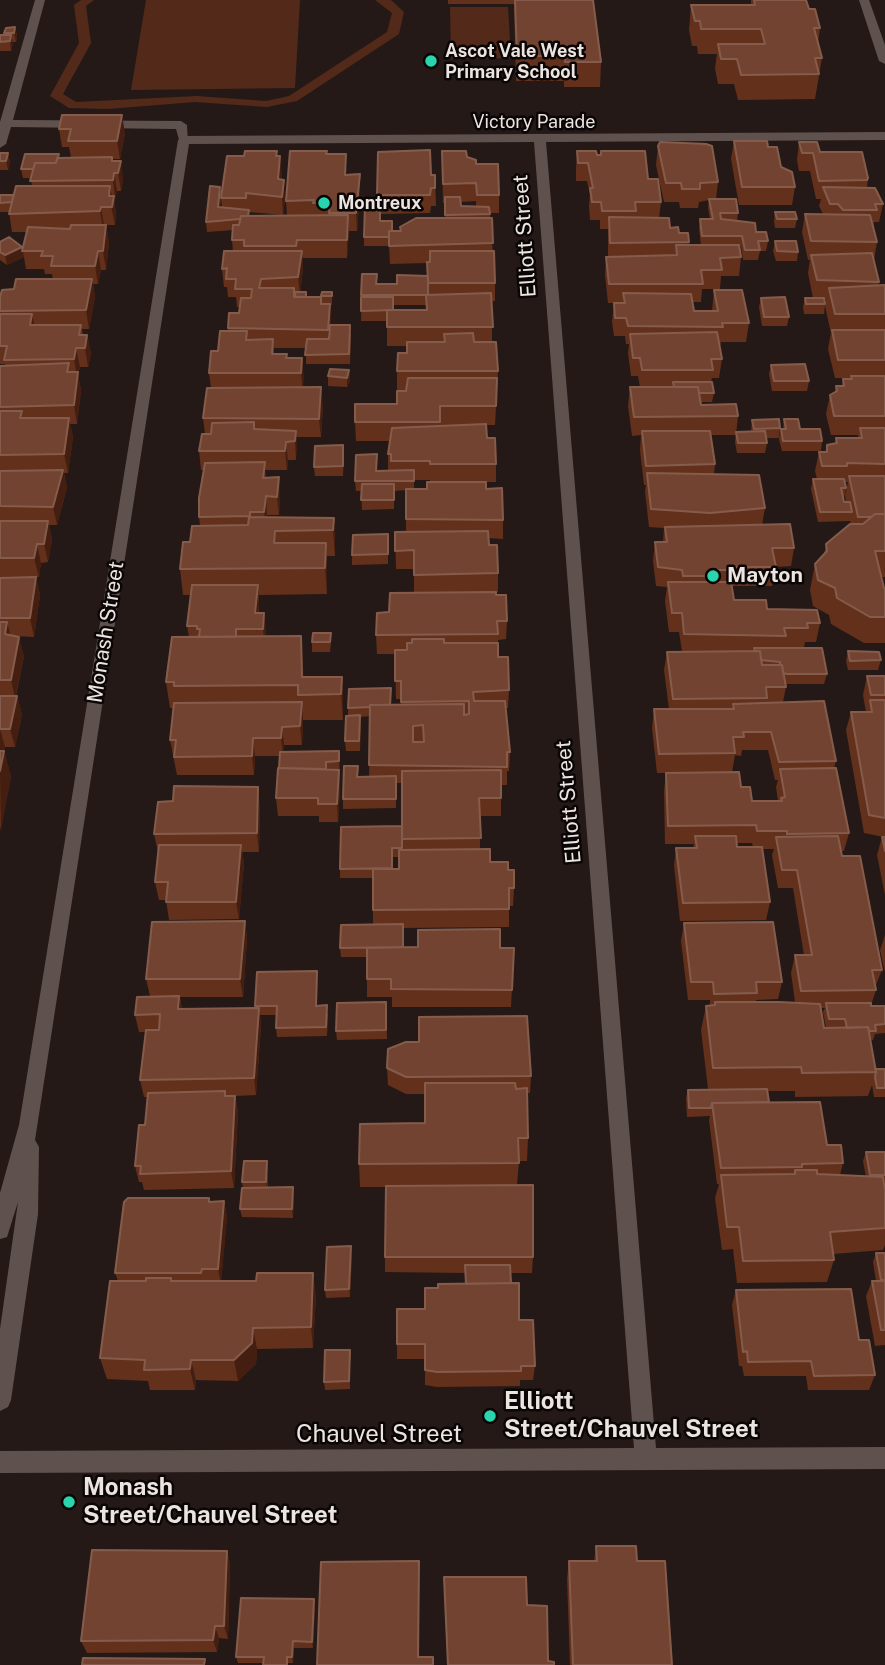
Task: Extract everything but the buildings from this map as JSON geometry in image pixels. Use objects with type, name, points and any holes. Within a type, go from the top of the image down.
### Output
[{"type":"street","points":[[0,144],[40,0]]},
{"type":"street","points":[[864,0],[885,61]]},
{"type":"street","points":[[5,123],[181,125],[184,140]]},
{"type":"street","name":"Victory Parade","points":[[184,140],[885,136]]},
{"type":"street","name":"Elliott Street","points":[[540,139],[646,1461]]},
{"type":"street","name":"Monash Street","points":[[1,1221],[29,1125],[184,140]]},
{"type":"street","name":"Monash Street","points":[[0,1400],[28,1214],[29,1125]]},
{"type":"street","points":[[1,1221],[28,1214]]},
{"type":"street","name":"Chauvel Street","points":[[0,1462],[885,1458]]},
{"type":"shaded area","points":[[81,0],[94,0],[86,6],[91,43],[63,94],[76,102],[197,96],[266,101],[289,96],[387,32],[392,13],[375,0],[391,0],[404,12],[399,34],[297,101],[267,107],[195,102],[108,109],[69,108],[50,96],[79,43],[74,5]]},
{"type":"shaded area","points":[[146,0],[300,0],[295,88],[131,90]]},
{"type":"shaded area","points":[[450,7],[508,7],[511,58],[451,59]]},
{"type":"place","name":"Ascot Vale West Primary School","points":[[431,61]]},
{"type":"place","name":"Montreux","points":[[324,203]]},
{"type":"place","name":"Mayton","points":[[713,576]]},
{"type":"place","name":"Elliott Street/Chauvel Street","points":[[490,1416]]},
{"type":"place","name":"Monash Street/Chauvel Street","points":[[69,1502]]}]
